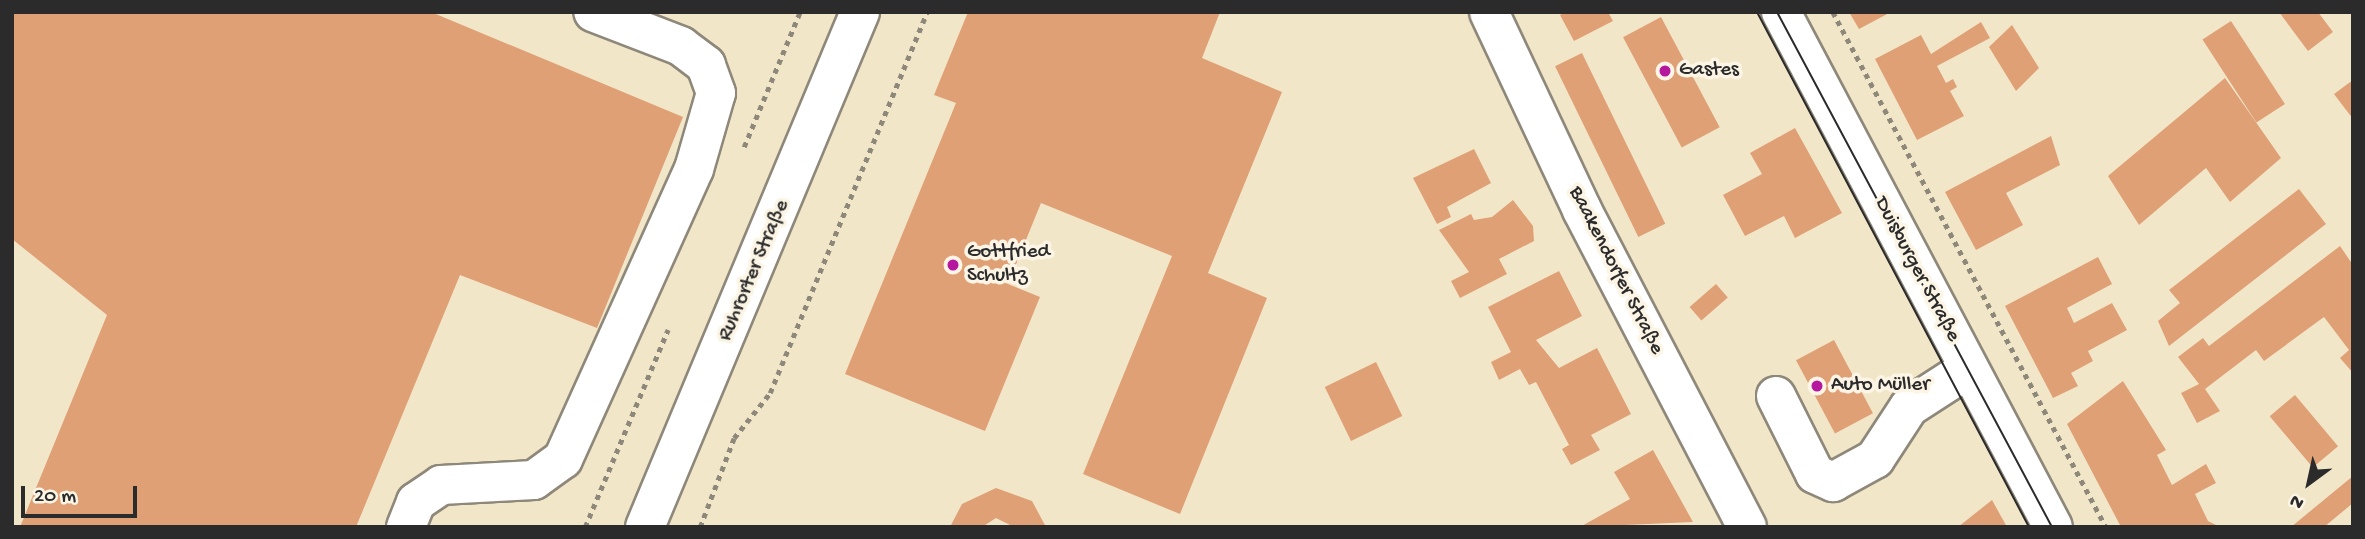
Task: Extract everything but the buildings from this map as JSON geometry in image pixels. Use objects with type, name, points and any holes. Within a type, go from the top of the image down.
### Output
[{"type":"street","points":[[406,527],[416,502],[441,485],[534,480],[563,459],[694,169],[716,93],[706,65],[681,46],[593,12]]},
{"type":"street","name":"Ruhrorter Straße","points":[[645,527],[860,12]]},
{"type":"street","name":"Baakendorfer Straße","points":[[1489,12],[1582,210],[1747,527]]},
{"type":"street","name":"Duisburger Straße","points":[[1781,12],[2053,527]]},
{"type":"street","points":[[1776,396],[1815,474],[1833,482],[1875,459],[1909,407],[1968,369]]},
{"type":"path","points":[[700,527],[734,438],[770,393],[927,12]]},
{"type":"path","points":[[1833,12],[2106,527]]},
{"type":"tram line","points":[[1757,12],[2029,527]]},
{"type":"tram line","points":[[1777,12],[2052,527]]},
{"type":"place","name":"Gastes","points":[[1665,71]]},
{"type":"place","name":"Gottfried Schultz","points":[[953,265]]},
{"type":"place","name":"Auto Müller","points":[[1817,386]]}]
